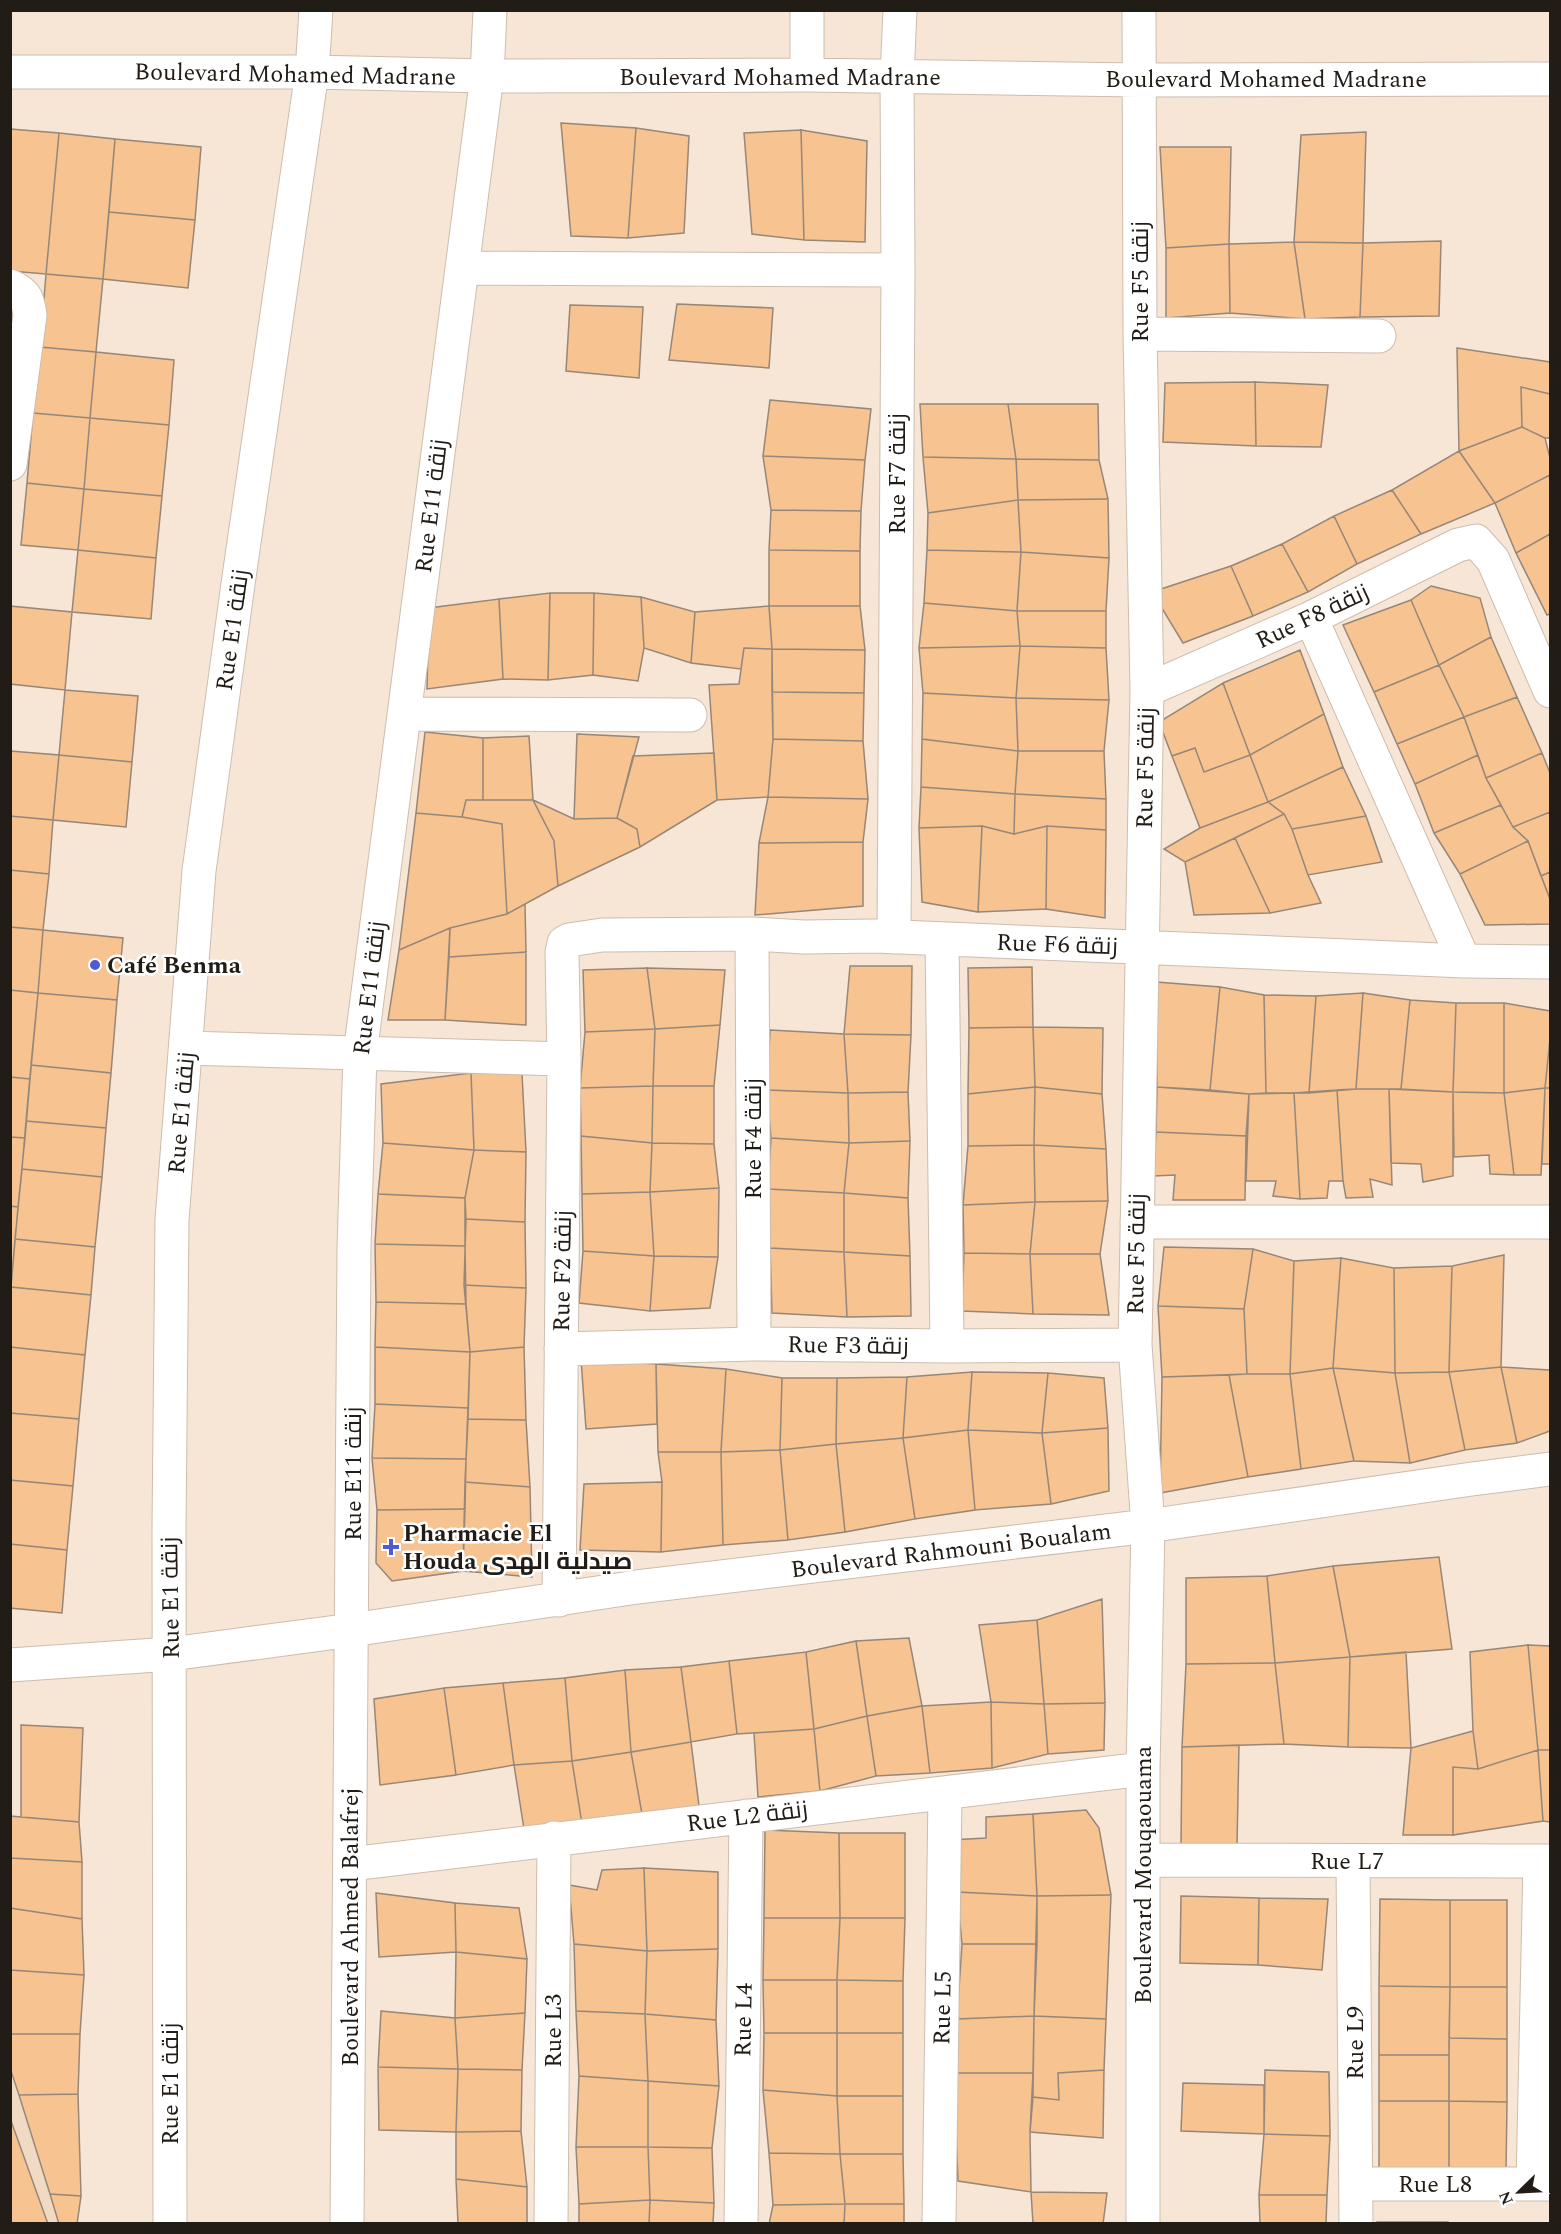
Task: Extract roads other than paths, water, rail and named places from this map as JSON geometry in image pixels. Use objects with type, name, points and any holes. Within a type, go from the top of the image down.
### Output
[{"type":"street","name":"Rue E1 زنقة","points":[[170,2223],[171,1654],[169,1529],[172,1220],[199,871],[236,596],[312,72],[316,10]]},
{"type":"street","name":"Rue E11 زنقة","points":[[352,1630],[354,1247],[360,1054],[487,76],[490,10]]},
{"type":"street","points":[[807,10],[807,75]]},
{"type":"street","name":"Rue F7 زنقة","points":[[894,938],[897,77],[900,10]]},
{"type":"street","name":"Rue F5 زنقة","points":[[1139,10],[1140,334],[1147,690],[1135,1345],[1148,1526]]},
{"type":"street","name":"Boulevard Mohamed Madrane","points":[[10,72],[312,72],[487,76],[807,75],[1139,80],[1551,79]]},
{"type":"street","points":[[462,268],[898,270]]},
{"type":"street","points":[[10,286],[22,291],[28,301],[30,315],[10,464]]},
{"type":"street","points":[[1140,334],[1379,336]]},
{"type":"street","name":"Rue F8 زنقة","points":[[1147,690],[1311,618],[1458,545],[1476,541],[1492,561],[1551,691]]},
{"type":"street","points":[[1311,618],[1464,961]]},
{"type":"street","points":[[404,714],[690,716]]},
{"type":"street","name":"Rue F6 زنقة","points":[[564,943],[569,940],[602,935],[752,934],[942,939],[1464,961],[1551,962]]},
{"type":"street","name":"Rue F4 زنقة","points":[[752,934],[754,1344]]},
{"type":"street","points":[[942,939],[947,1346]]},
{"type":"street","name":"Rue F2 زنقة","points":[[559,1600],[564,1059],[561,952],[564,943]]},
{"type":"street","points":[[186,1048],[564,1059]]},
{"type":"street","points":[[1137,1222],[1551,1222]]},
{"type":"street","name":"Rue F3 زنقة","points":[[561,1349],[754,1344],[1135,1345]]},
{"type":"street","name":"Boulevard Rahmouni Boualam","points":[[352,1630],[637,1587],[1148,1526],[1551,1469]]},
{"type":"street","name":"Boulevard Mouqaouama","points":[[1143,2223],[1143,1769],[1148,1526]]},
{"type":"street","points":[[10,1665],[171,1654],[352,1630]]},
{"type":"street","name":"Boulevard Ahmed Balafrej","points":[[347,2223],[352,1630]]},
{"type":"street","name":"Rue L2 زنقة","points":[[351,1864],[1143,1769]]},
{"type":"street","name":"Rue L5","points":[[939,2223],[945,1793]]},
{"type":"street","name":"Rue L4","points":[[741,2223],[746,1816]]},
{"type":"street","name":"Rue L3","points":[[551,2223],[554,1838]]},
{"type":"street","name":"Rue L7","points":[[1144,1860],[1545,1861]]},
{"type":"street","points":[[1542,2184],[1545,1861]]},
{"type":"street","name":"Rue L9","points":[[1353,1862],[1356,2223]]},
{"type":"street","name":"Rue L8","points":[[1356,2184],[1542,2184]]},
{"type":"place","name":"Café Benma","points":[[95,965]]},
{"type":"place","name":"Pharmacie El Houda صيدلية الهدى","points":[[391,1547]]}]
